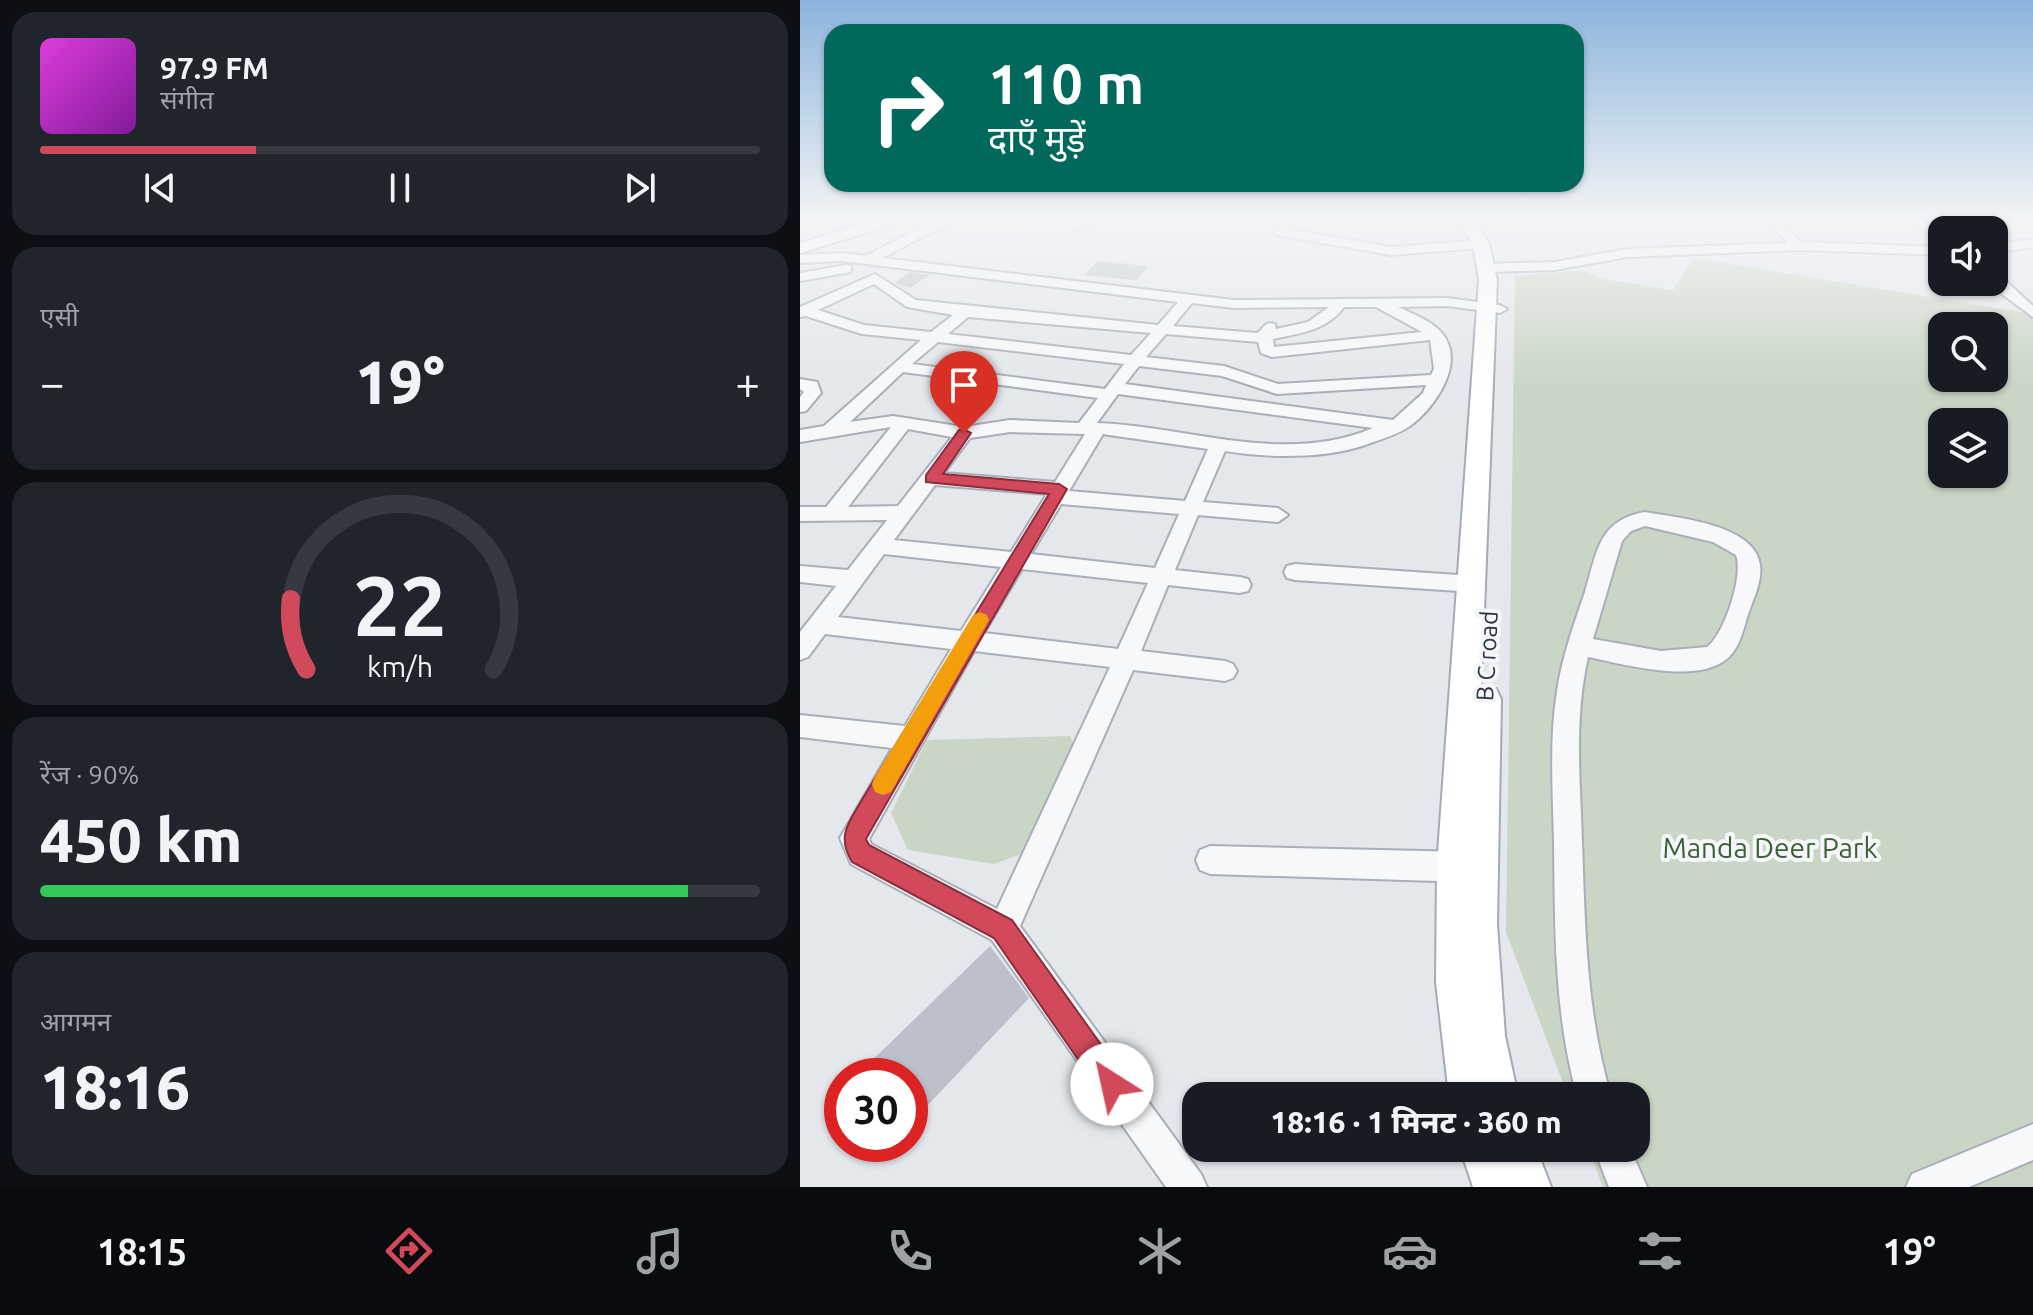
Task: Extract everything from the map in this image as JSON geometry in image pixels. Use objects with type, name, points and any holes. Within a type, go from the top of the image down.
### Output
[{"type":"main road","name":"B C road","points":[[1488,275],[1493,313],[1466,867],[1483,1026],[1493,1082]]},
{"type":"main road","points":[[1469,1082],[1459,1008],[1473,584],[1485,506]]},
{"type":"main road","points":[[1488,1162],[1497,1187]]},
{"type":"main road","points":[[1518,1162],[1527,1187]]},
{"type":"street","points":[[873,275],[912,304],[965,312],[1219,336],[1265,337],[1313,326],[1330,316],[1341,302]]},
{"type":"street","points":[[969,275],[1234,304],[1434,302],[1493,313]]},
{"type":"street","points":[[802,312],[875,278]]},
{"type":"street","points":[[2008,292],[2033,313]]},
{"type":"street","points":[[1188,299],[1111,391],[1057,493],[910,738],[854,838],[861,854],[1003,929],[1188,1187]]},
{"type":"street","points":[[899,367],[1111,391],[1291,432],[1359,441],[1397,426],[1418,410],[1439,379],[1443,358],[1435,335],[1420,323],[1375,301]]},
{"type":"street","points":[[1219,336],[1234,304]]},
{"type":"street","points":[[1265,337],[1269,333],[1273,306]]},
{"type":"street","points":[[802,312],[862,329],[1133,363],[1224,371],[1270,388],[1439,379]]},
{"type":"street","points":[[827,433],[965,312]]},
{"type":"street","points":[[1265,337],[1267,350],[1275,352],[1435,335]]},
{"type":"street","points":[[1353,420],[1369,383]]},
{"type":"street","points":[[800,384],[811,386],[813,393],[800,407]]},
{"type":"street","points":[[1291,432],[1306,388]]},
{"type":"street","points":[[800,436],[882,421],[964,433],[1010,426],[1090,429],[1218,446],[1353,420],[1397,426]]},
{"type":"street","points":[[833,512],[904,422]]},
{"type":"street","points":[[800,650],[964,433]]},
{"type":"street","points":[[1003,929],[1073,780],[1218,446]]},
{"type":"street","points":[[932,478],[1278,515]]},
{"type":"street","points":[[800,514],[905,513]]},
{"type":"street","points":[[1581,646],[1661,661],[1696,661],[1712,656],[1728,642],[1749,575],[1747,551],[1739,543],[1726,538],[1645,519],[1622,524],[1615,535],[1581,646],[1569,691],[1566,746],[1570,960],[1577,1021],[1591,1082]]},
{"type":"street","points":[[880,546],[1240,585]]},
{"type":"street","points":[[1295,572],[1473,584]]},
{"type":"street","points":[[800,574],[855,579]]},
{"type":"street","points":[[821,624],[1225,671]]},
{"type":"street","points":[[800,726],[910,738]]},
{"type":"street","points":[[1210,860],[1466,867]]},
{"type":"street","points":[[1925,1187],[2033,1142]]},
{"type":"street","points":[[1618,1162],[1628,1187]]},
{"type":"green space","name":"Manda Deer Park","points":[[1594,275],[1673,290],[1683,275],[1799,275],[2033,314],[2033,1187],[1603,1187],[1593,1162],[1650,1162],[1650,1082],[1563,1082],[1506,932],[1515,276]]},
{"type":"green space","points":[[1070,736],[1075,746],[1027,852],[994,864],[908,850],[891,813],[927,740]]},
{"type":"building","points":[[905,275],[929,275],[910,288],[894,283]]},
{"type":"building","points":[[1088,275],[1140,275],[1136,280]]},
{"type":"building","points":[[990,946],[1029,998],[928,1105],[928,1058],[875,1058]]},
{"type":"slow traffic","points":[[883,784],[980,620]]},
{"type":"route","points":[[964,433],[932,478],[1059,489],[854,838],[861,854],[1003,929],[1112,1084]]}]
